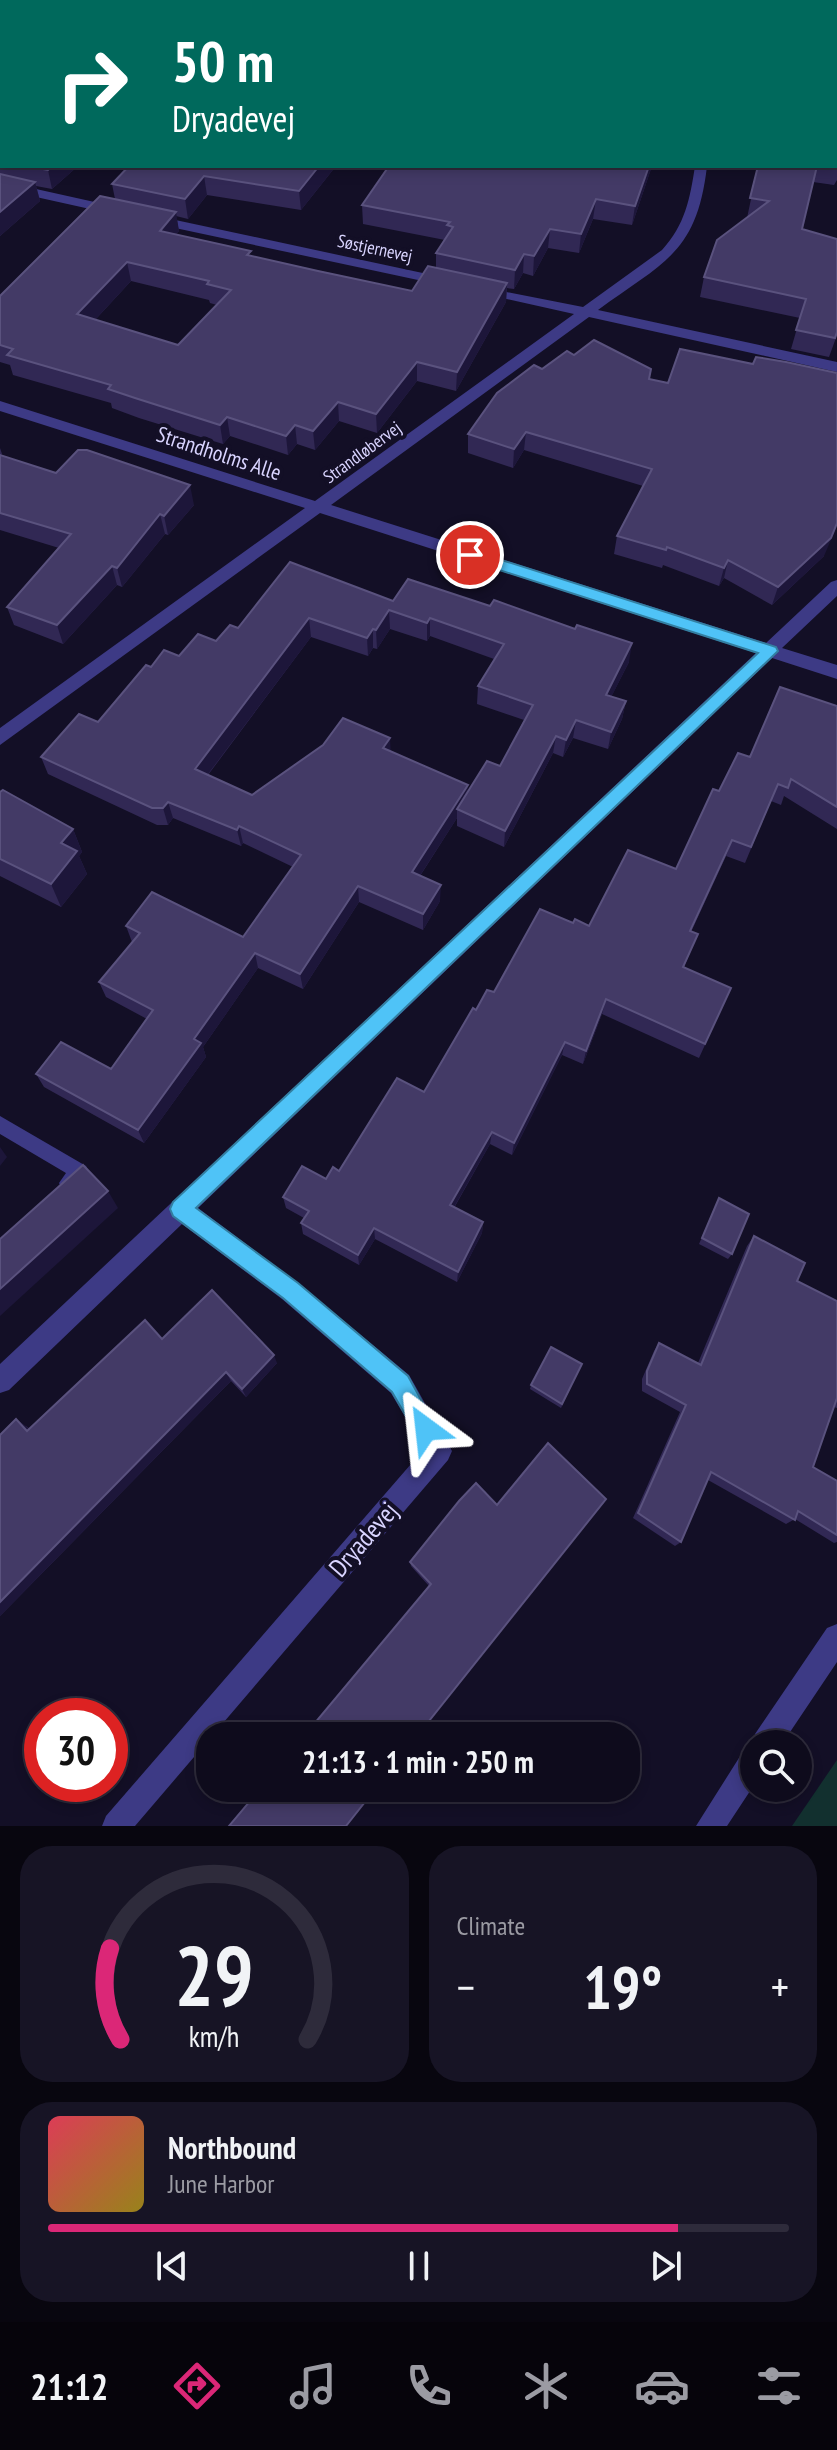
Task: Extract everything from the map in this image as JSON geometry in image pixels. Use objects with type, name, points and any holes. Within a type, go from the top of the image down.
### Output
[{"type":"street","name":"Strandløbervej","points":[[0,738],[667,253],[684,236],[695,213],[701,168]]},
{"type":"street","name":"Søstjernevej","points":[[0,185],[837,367]]},
{"type":"street","name":"Strandholms Alle","points":[[0,406],[837,672]]},
{"type":"street","points":[[0,1381],[837,586]]},
{"type":"street","name":"Dryadevej","points":[[116,1826],[439,1451],[400,1384],[290,1291],[180,1209]]},
{"type":"street","points":[[775,1730],[837,1638]]},
{"type":"street","points":[[710,1826],[740,1781]]},
{"type":"lane","points":[[0,1124],[80,1172],[57,1192]]},
{"type":"green space","points":[[837,1760],[837,1826],[792,1826],[808,1802],[812,1802],[812,1797]]},
{"type":"building","points":[[127,168],[317,168],[299,191],[204,176],[185,199],[112,184]]},
{"type":"building","points":[[388,168],[648,168],[635,206],[596,199],[581,234],[550,229],[534,256],[524,254],[515,270],[436,253],[453,227],[447,225],[450,222],[362,205]]},
{"type":"building","points":[[758,168],[817,168],[802,229],[837,239],[835,338],[796,330],[806,299],[704,277],[717,240],[769,201],[750,198]]},
{"type":"building","points":[[0,174],[35,182],[0,212]]},
{"type":"building","points":[[100,196],[176,212],[160,231],[251,251],[247,255],[318,271],[412,291],[428,266],[507,283],[457,372],[417,362],[376,414],[338,402],[313,431],[295,425],[286,436],[227,417],[220,425],[108,389],[111,385],[7,355],[13,349],[0,345],[0,296]],"holes":[[[127,262],[209,281],[207,284],[231,290],[178,345],[77,314]]]},
{"type":"building","points":[[594,340],[651,369],[649,379],[668,383],[680,349],[753,364],[756,357],[837,373],[837,523],[831,538],[778,587],[728,560],[724,568],[667,547],[666,550],[617,536],[652,469],[526,432],[514,449],[468,434],[497,393],[534,365],[542,369],[567,351],[574,355]]},
{"type":"building","points":[[78,450],[87,450],[190,485],[164,516],[160,514],[117,568],[112,566],[57,625],[7,607],[71,534],[0,513],[0,455],[56,473]]},
{"type":"building","points":[[290,562],[393,601],[408,579],[490,606],[494,600],[575,629],[577,625],[632,643],[606,695],[626,701],[611,732],[576,720],[566,740],[556,736],[505,831],[457,809],[487,761],[500,766],[533,705],[478,686],[504,644],[430,618],[427,623],[389,610],[367,638],[309,618],[195,769],[252,795],[323,745],[343,718],[390,738],[383,748],[468,785],[412,872],[441,885],[423,914],[358,886],[300,974],[255,953],[194,1039],[201,1043],[138,1130],[36,1074],[61,1042],[111,1069],[153,1010],[99,982],[140,933],[126,926],[152,892],[243,937],[301,855],[239,826],[237,830],[168,802],[163,808],[152,808],[41,757],[79,714],[98,722],[146,665],[151,667],[164,650],[179,656],[198,634],[216,641],[230,625],[238,628]]},
{"type":"building","points":[[780,687],[837,706],[837,807],[791,779],[788,788],[778,784],[751,847],[732,840],[690,931],[698,934],[683,967],[731,988],[705,1044],[606,999],[586,1051],[565,1042],[514,1143],[492,1132],[450,1205],[483,1222],[458,1272],[374,1228],[358,1255],[301,1223],[309,1211],[283,1197],[302,1166],[326,1179],[333,1167],[339,1171],[397,1078],[424,1092],[473,1008],[476,1010],[487,990],[494,992],[540,909],[573,923],[575,919],[589,926],[628,850],[676,869],[713,789],[719,791],[738,753],[750,757]]},
{"type":"building","points":[[3,790],[73,829],[61,843],[77,851],[51,884],[0,859],[0,792]]},
{"type":"building","points":[[83,1165],[108,1191],[0,1289],[0,1239]]},
{"type":"building","points":[[719,1198],[749,1214],[732,1254],[702,1238]]},
{"type":"building","points":[[754,1236],[805,1263],[797,1281],[837,1301],[837,1398],[813,1467],[837,1481],[837,1535],[798,1511],[795,1520],[711,1472],[681,1542],[638,1513],[686,1405],[647,1384],[647,1371],[659,1343],[701,1365]]},
{"type":"building","points":[[212,1290],[274,1355],[242,1389],[226,1372],[0,1602],[0,1435],[16,1419],[27,1431],[145,1320],[162,1339]]},
{"type":"building","points":[[551,1347],[582,1364],[562,1404],[531,1385]]},
{"type":"building","points":[[548,1443],[606,1499],[428,1722],[316,1722],[431,1584],[410,1562],[459,1501],[476,1483],[497,1505]]},
{"type":"building","points":[[249,1802],[365,1802],[346,1826],[229,1826]]},
{"type":"route","points":[[426,1429],[400,1384],[290,1291],[180,1209],[770,651],[470,555]]}]
